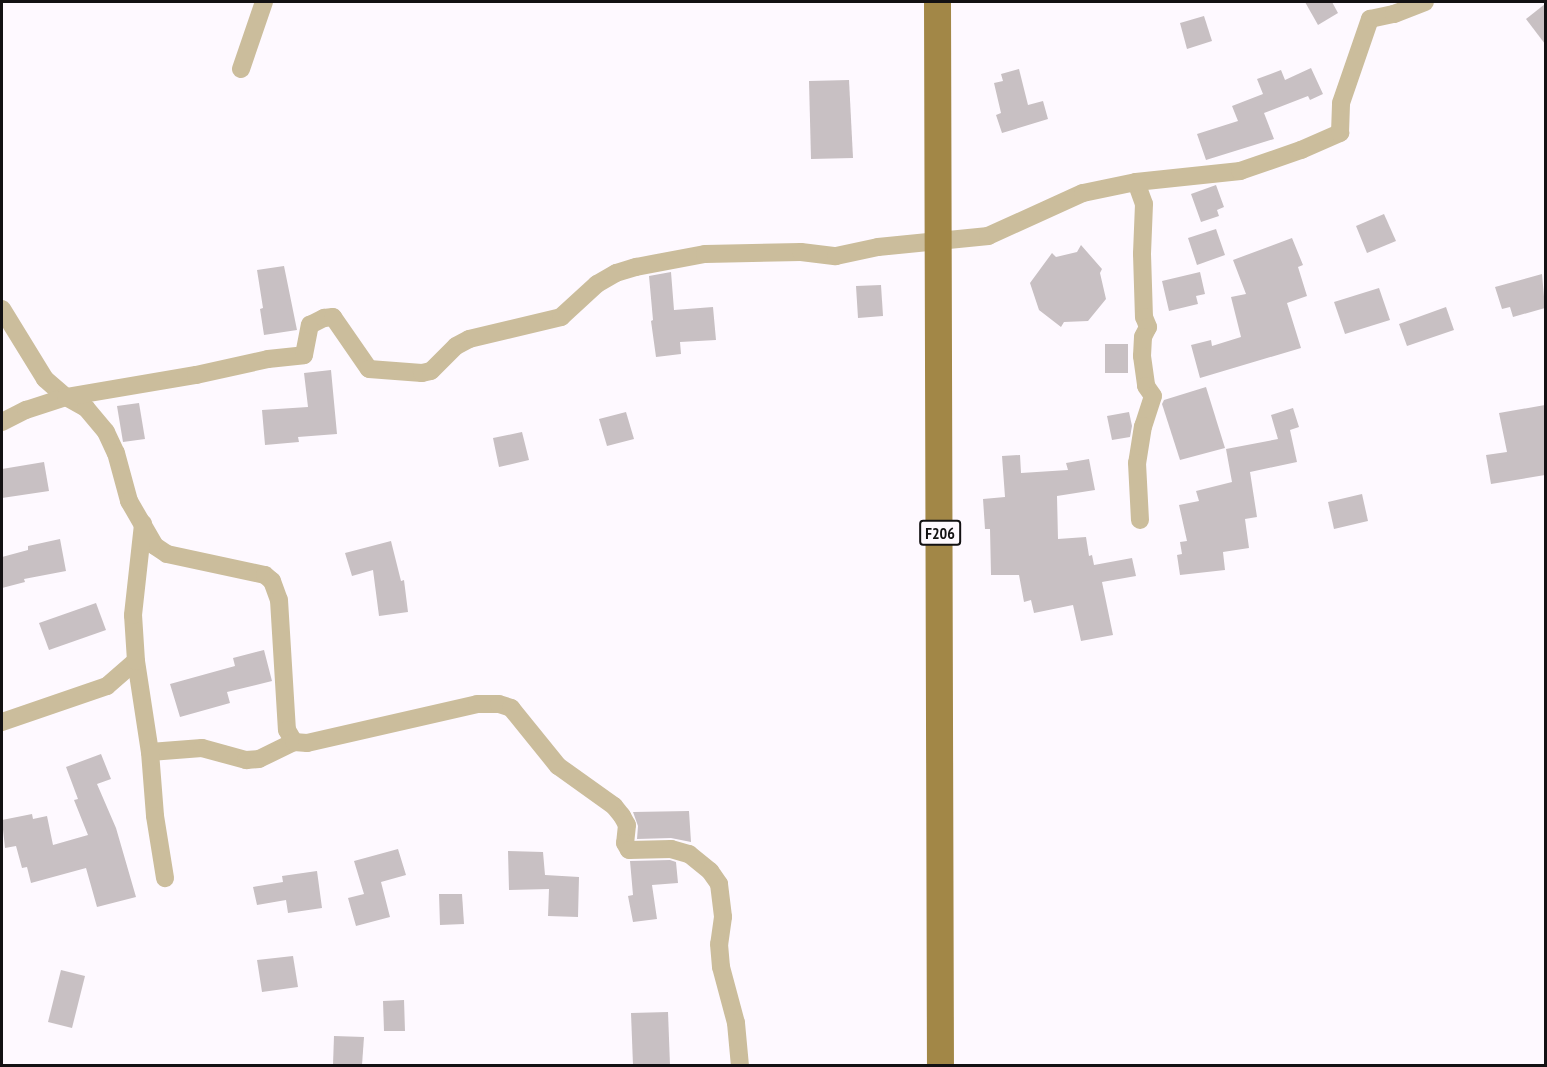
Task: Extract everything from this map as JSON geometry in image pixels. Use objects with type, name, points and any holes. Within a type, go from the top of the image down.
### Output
[{"type":"main road","name":"F206","points":[[937,2],[940,1065]]},
{"type":"street","points":[[241,69],[264,2]]},
{"type":"street","points":[[2,422],[26,410],[66,397],[304,355],[310,325],[324,318],[333,317],[369,369],[383,372],[422,373],[431,371],[456,346],[469,339],[561,317],[597,284],[616,273],[636,267],[705,254],[801,252],[836,256],[878,247],[938,243],[988,236],[1083,193],[1136,182],[1240,171],[1301,150],[1340,133],[1341,103],[1356,66],[1370,19],[1394,14],[1425,2]]},
{"type":"street","points":[[1136,182],[1144,204],[1142,254],[1144,317],[1148,327],[1143,337],[1142,356],[1146,386],[1153,396],[1152,405],[1143,426],[1137,463],[1140,520]]},
{"type":"street","points":[[2,309],[45,379],[66,397],[86,408],[106,432],[116,453],[129,501],[155,546],[167,554],[245,569],[265,575],[272,581],[279,600],[287,730],[294,742]]},
{"type":"street","points":[[143,524],[133,615],[136,661],[150,752],[155,816],[165,878]]},
{"type":"street","points":[[2,723],[107,686],[136,661]]},
{"type":"street","points":[[150,752],[202,748],[246,759],[259,759],[294,742],[307,743],[477,704],[499,704],[511,708],[558,766],[614,806],[627,825],[625,843],[629,850],[671,849],[689,854],[710,871],[719,884],[723,909],[719,944],[722,967],[736,1023],[740,1065]]},
{"type":"building","points":[[1305,2],[1332,2],[1338,13],[1318,25]]},
{"type":"building","points":[[1545,4],[1545,44],[1526,19]]},
{"type":"building","points":[[1204,16],[1212,41],[1187,49],[1180,23]]},
{"type":"building","points":[[1311,68],[1323,94],[1310,100],[1308,96],[1264,113],[1274,139],[1206,160],[1197,134],[1238,121],[1232,106],[1263,94],[1257,79],[1281,70],[1285,80]]},
{"type":"building","points":[[1019,69],[1028,105],[1043,101],[1048,119],[1002,133],[996,115],[1001,113],[994,83],[1003,81],[1001,74]]},
{"type":"building","points":[[849,80],[853,158],[811,159],[809,81]]},
{"type":"building","points":[[1216,185],[1224,207],[1217,210],[1219,216],[1201,222],[1191,194]]},
{"type":"building","points":[[1384,214],[1396,241],[1367,253],[1356,226]]},
{"type":"building","points":[[1216,229],[1225,255],[1197,265],[1188,238]]},
{"type":"building","points":[[1292,238],[1303,265],[1298,267],[1307,296],[1287,303],[1301,348],[1200,378],[1191,345],[1211,340],[1212,346],[1241,337],[1231,297],[1246,294],[1233,260]]},
{"type":"building","points":[[1081,245],[1102,269],[1100,273],[1106,299],[1088,321],[1064,322],[1061,327],[1039,310],[1030,283],[1052,253],[1056,257],[1077,252]]},
{"type":"building","points":[[284,266],[297,330],[264,335],[260,309],[263,308],[257,270]]},
{"type":"building","points":[[671,272],[674,310],[713,307],[716,340],[680,342],[681,354],[656,357],[651,321],[653,320],[649,276]]},
{"type":"building","points":[[1200,272],[1205,294],[1196,296],[1198,304],[1169,311],[1162,281]]},
{"type":"building","points":[[1542,274],[1545,308],[1513,317],[1510,307],[1502,309],[1495,287]]},
{"type":"building","points":[[881,285],[883,316],[858,318],[856,286]]},
{"type":"building","points":[[1379,288],[1390,320],[1345,334],[1334,302]]},
{"type":"building","points":[[1446,307],[1454,330],[1407,346],[1399,324]]},
{"type":"building","points":[[1105,344],[1128,344],[1128,373],[1105,373]]},
{"type":"building","points":[[331,370],[337,434],[298,437],[299,442],[265,445],[262,410],[308,407],[304,373]]},
{"type":"building","points":[[1206,387],[1225,448],[1180,460],[1162,404],[1164,400]]},
{"type":"building","points":[[139,403],[145,439],[123,442],[117,406]]},
{"type":"building","points":[[1545,405],[1545,475],[1491,484],[1486,455],[1507,452],[1499,413]]},
{"type":"building","points":[[1293,408],[1299,427],[1290,430],[1297,462],[1250,472],[1257,517],[1245,519],[1249,548],[1223,552],[1225,570],[1180,575],[1177,555],[1182,554],[1180,542],[1187,541],[1179,505],[1199,501],[1196,491],[1232,482],[1226,449],[1278,439],[1271,415]]},
{"type":"building","points":[[626,412],[634,439],[607,446],[599,419]]},
{"type":"building","points":[[1129,412],[1132,426],[1130,437],[1112,440],[1107,416]]},
{"type":"building","points":[[522,432],[529,460],[499,467],[493,438]]},
{"type":"building","points":[[1020,455],[1021,473],[1068,470],[1066,463],[1089,459],[1095,490],[1057,496],[1058,539],[1086,537],[1089,556],[1092,555],[1094,565],[1132,558],[1136,576],[1102,582],[1113,635],[1081,641],[1073,605],[1034,613],[1031,600],[1024,602],[1019,575],[991,575],[990,529],[985,529],[983,499],[1005,497],[1002,456]]},
{"type":"building","points":[[44,462],[49,491],[2,498],[2,469]]},
{"type":"building","points":[[1362,494],[1368,521],[1334,529],[1328,502]]},
{"type":"building","points":[[60,539],[66,571],[24,579],[25,582],[2,588],[2,557],[28,550],[28,546]]},
{"type":"building","points":[[391,541],[401,581],[404,580],[408,612],[379,616],[373,570],[352,576],[345,553]]},
{"type":"building","points":[[96,603],[106,630],[49,650],[39,623]]},
{"type":"building","points":[[264,650],[272,681],[227,692],[230,703],[180,717],[170,684],[235,666],[233,658]]},
{"type":"building","points":[[101,754],[111,779],[97,784],[116,828],[136,897],[97,907],[86,868],[31,883],[27,867],[22,868],[16,846],[5,848],[2,820],[32,814],[33,819],[47,816],[53,845],[88,835],[74,800],[78,799],[66,767]]},
{"type":"building","points":[[689,811],[691,842],[671,838],[637,839],[638,826],[633,812]]},
{"type":"building","points":[[398,849],[406,875],[381,882],[390,917],[356,926],[348,898],[364,894],[354,861]]},
{"type":"building","points":[[508,851],[543,852],[545,875],[579,877],[578,917],[548,916],[549,889],[509,890]]},
{"type":"building","points":[[670,860],[676,862],[678,883],[652,885],[657,919],[633,922],[628,896],[633,895],[630,861]]},
{"type":"building","points":[[317,871],[322,908],[288,913],[286,900],[257,905],[253,887],[283,882],[282,876]]},
{"type":"building","points":[[439,894],[462,894],[464,924],[440,925]]},
{"type":"building","points":[[293,956],[298,987],[262,992],[257,960]]},
{"type":"building","points":[[61,970],[85,976],[72,1028],[48,1022]]},
{"type":"building","points":[[404,1000],[405,1031],[384,1031],[383,1001]]},
{"type":"building","points":[[668,1012],[670,1065],[633,1065],[631,1013]]},
{"type":"building","points":[[334,1036],[364,1037],[362,1065],[333,1065]]}]
